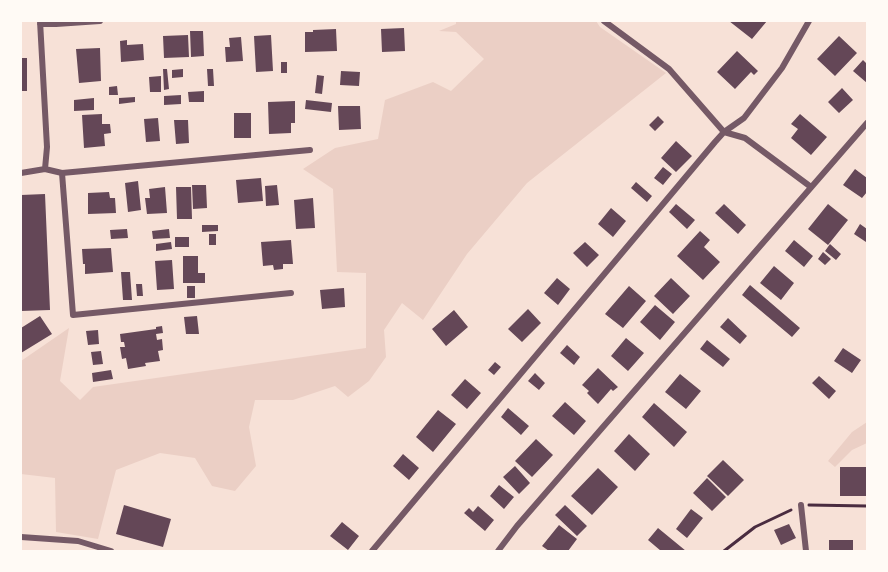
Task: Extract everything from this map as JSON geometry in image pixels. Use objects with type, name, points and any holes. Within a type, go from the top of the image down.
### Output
[{"type":"street","points":[[45,169],[40,23],[100,21]]},
{"type":"street","points":[[604,21],[669,69],[724,132],[745,138],[811,187]]},
{"type":"street","points":[[372,551],[724,132],[744,118],[782,68],[809,21]]},
{"type":"street","points":[[498,551],[517,526],[867,123]]},
{"type":"street","points":[[21,173],[45,169],[62,173],[310,150]]},
{"type":"street","points":[[62,173],[73,315],[291,293]]},
{"type":"street","points":[[801,505],[806,551]]},
{"type":"street","points":[[21,537],[78,541],[111,551]]},
{"type":"shaded area","points":[[456,21],[596,21],[600,27],[666,73],[527,183],[467,254],[423,320],[402,303],[384,330],[386,357],[369,381],[348,397],[335,386],[293,400],[255,400],[249,427],[256,466],[235,491],[212,486],[195,458],[160,453],[116,470],[98,539],[56,532],[55,478],[21,474],[21,361],[69,328],[60,381],[80,400],[93,387],[366,348],[366,273],[337,272],[333,189],[303,169],[335,148],[378,139],[385,100],[433,82],[451,91],[484,59],[456,32],[439,31],[456,24]]},
{"type":"shaded area","points":[[867,422],[867,443],[852,450],[835,467],[828,461],[852,432]]},
{"type":"building","points":[[729,21],[767,21],[752,39]]},
{"type":"building","points":[[404,28],[405,51],[382,52],[381,29]]},
{"type":"building","points":[[336,29],[337,51],[305,52],[305,32]]},
{"type":"building","points":[[190,31],[203,31],[204,56],[191,57]]},
{"type":"building","points":[[188,35],[189,57],[164,58],[163,36]]},
{"type":"building","points":[[271,35],[273,71],[256,72],[254,36]]},
{"type":"building","points":[[839,36],[857,53],[835,76],[817,59]]},
{"type":"building","points":[[241,37],[243,61],[226,62],[225,47],[230,47],[229,38]]},
{"type":"building","points":[[127,40],[127,45],[143,44],[144,60],[121,62],[120,41]]},
{"type":"building","points":[[100,48],[101,81],[79,83],[76,49]]},
{"type":"building","points":[[737,51],[758,71],[754,75],[751,72],[735,89],[717,72]]},
{"type":"building","points":[[21,58],[27,58],[27,91],[21,91]]},
{"type":"building","points":[[863,60],[867,64],[867,83],[853,71]]},
{"type":"building","points":[[281,62],[287,62],[287,73],[281,73]]},
{"type":"building","points":[[163,69],[167,69],[169,89],[164,90]]},
{"type":"building","points":[[183,69],[183,77],[172,78],[172,70]]},
{"type":"building","points":[[207,69],[213,69],[214,86],[208,86]]},
{"type":"building","points":[[341,71],[360,72],[359,86],[340,85]]},
{"type":"building","points":[[317,75],[324,76],[322,94],[315,93]]},
{"type":"building","points":[[161,76],[161,92],[150,92],[149,77]]},
{"type":"building","points":[[117,86],[118,95],[109,95],[109,87]]},
{"type":"building","points":[[842,88],[853,100],[839,113],[828,102]]},
{"type":"building","points":[[204,91],[204,102],[189,102],[188,92]]},
{"type":"building","points":[[181,95],[181,104],[164,105],[164,96]]},
{"type":"building","points":[[135,97],[135,102],[119,104],[119,98]]},
{"type":"building","points":[[94,98],[94,110],[74,111],[74,100]]},
{"type":"building","points":[[306,100],[332,103],[331,112],[305,109]]},
{"type":"building","points":[[295,101],[295,123],[291,123],[291,133],[269,134],[268,102]]},
{"type":"building","points":[[338,106],[360,106],[361,129],[339,130]]},
{"type":"building","points":[[234,113],[251,113],[251,138],[234,138]]},
{"type":"building","points":[[102,114],[102,124],[110,124],[111,133],[104,134],[105,146],[84,148],[82,115]]},
{"type":"building","points":[[800,114],[827,137],[811,155],[791,138],[798,129],[791,124]]},
{"type":"building","points":[[658,116],[664,122],[655,131],[649,125]]},
{"type":"building","points":[[158,118],[160,141],[146,142],[144,119]]},
{"type":"building","points":[[174,120],[188,120],[189,143],[176,144]]},
{"type":"building","points":[[676,141],[692,156],[676,172],[661,158]]},
{"type":"building","points":[[663,167],[672,174],[663,185],[654,178]]},
{"type":"building","points":[[855,169],[867,178],[867,192],[862,198],[843,185]]},
{"type":"building","points":[[261,178],[263,201],[238,203],[236,180]]},
{"type":"building","points":[[138,181],[141,210],[128,212],[125,183]]},
{"type":"building","points":[[636,182],[652,196],[647,202],[631,188]]},
{"type":"building","points":[[192,185],[206,185],[207,208],[193,209]]},
{"type":"building","points":[[277,185],[279,205],[266,206],[265,186]]},
{"type":"building","points":[[165,187],[167,213],[147,214],[145,198],[150,198],[149,189]]},
{"type":"building","points":[[176,187],[191,187],[192,219],[177,219]]},
{"type":"building","points":[[109,192],[110,198],[115,198],[116,213],[88,214],[88,193]]},
{"type":"building","points":[[45,194],[50,310],[21,311],[21,195]]},
{"type":"building","points":[[313,198],[315,228],[296,229],[294,200]]},
{"type":"building","points":[[676,204],[695,220],[687,229],[669,212]]},
{"type":"building","points":[[724,204],[746,225],[738,234],[715,213]]},
{"type":"building","points":[[828,204],[848,220],[828,245],[808,229]]},
{"type":"building","points":[[611,208],[626,221],[613,237],[598,224]]},
{"type":"building","points":[[860,224],[867,229],[866,242],[854,234]]},
{"type":"building","points":[[202,225],[218,225],[218,231],[202,232]]},
{"type":"building","points":[[127,229],[128,238],[111,239],[110,230]]},
{"type":"building","points":[[169,229],[170,238],[153,239],[152,231]]},
{"type":"building","points":[[700,231],[710,240],[704,247],[720,262],[703,280],[677,256]]},
{"type":"building","points":[[209,234],[216,234],[216,245],[209,245]]},
{"type":"building","points":[[175,237],[189,237],[189,247],[175,247]]},
{"type":"building","points":[[291,240],[293,264],[283,264],[283,269],[274,270],[273,265],[263,266],[261,242]]},
{"type":"building","points":[[794,240],[813,256],[804,267],[785,251]]},
{"type":"building","points":[[171,242],[172,249],[156,251],[156,244]]},
{"type":"building","points":[[585,242],[599,255],[587,267],[573,253]]},
{"type":"building","points":[[830,244],[841,254],[836,260],[825,251]]},
{"type":"building","points":[[111,248],[113,272],[85,274],[82,249]]},
{"type":"building","points":[[823,252],[831,259],[825,265],[818,259]]},
{"type":"building","points":[[183,256],[198,256],[198,273],[205,273],[205,283],[183,283]]},
{"type":"building","points":[[172,260],[174,289],[157,290],[155,261]]},
{"type":"building","points":[[774,266],[794,283],[781,300],[760,283]]},
{"type":"building","points":[[121,272],[130,272],[132,300],[123,300]]},
{"type":"building","points":[[557,278],[570,289],[558,305],[544,293]]},
{"type":"building","points":[[671,278],[690,296],[673,314],[654,296]]},
{"type":"building","points":[[136,284],[142,284],[143,296],[137,296]]},
{"type":"building","points":[[750,285],[800,328],[792,337],[742,295]]},
{"type":"building","points":[[187,286],[195,286],[195,298],[187,298]]},
{"type":"building","points":[[629,286],[646,301],[623,328],[605,314]]},
{"type":"building","points":[[344,288],[345,307],[322,309],[320,290]]},
{"type":"building","points":[[655,305],[675,322],[660,340],[640,322]]},
{"type":"building","points":[[528,309],[541,323],[522,342],[508,329]]},
{"type":"building","points":[[454,310],[468,327],[446,346],[432,329]]},
{"type":"building","points":[[40,316],[52,334],[21,353],[21,328]]},
{"type":"building","points":[[197,316],[199,334],[186,334],[184,317]]},
{"type":"building","points":[[728,318],[747,336],[740,344],[720,327]]},
{"type":"building","points":[[162,326],[163,333],[156,334],[157,340],[162,339],[163,350],[158,351],[160,361],[128,369],[126,358],[122,359],[120,347],[125,347],[124,342],[121,342],[120,334],[156,329]]},
{"type":"building","points":[[98,330],[99,344],[88,345],[86,331]]},
{"type":"building","points":[[626,338],[644,353],[628,371],[611,356]]},
{"type":"building","points":[[707,340],[730,359],[723,367],[700,349]]},
{"type":"building","points":[[567,345],[580,357],[574,365],[560,353]]},
{"type":"building","points":[[843,348],[861,360],[852,373],[834,361]]},
{"type":"building","points":[[101,351],[103,364],[93,365],[91,352]]},
{"type":"building","points":[[495,362],[501,367],[494,375],[488,370]]},
{"type":"building","points":[[598,368],[618,387],[613,391],[611,389],[598,404],[582,385]]},
{"type":"building","points":[[111,370],[113,379],[93,382],[92,373]]},
{"type":"building","points":[[535,373],[545,383],[539,390],[528,381]]},
{"type":"building","points":[[680,374],[701,391],[686,409],[665,392]]},
{"type":"building","points":[[819,376],[836,391],[829,399],[812,383]]},
{"type":"building","points":[[465,379],[481,393],[467,409],[451,395]]},
{"type":"building","points":[[565,402],[586,421],[574,435],[552,416]]},
{"type":"building","points":[[654,403],[687,432],[674,447],[642,417]]},
{"type":"building","points":[[508,408],[529,426],[521,435],[501,417]]},
{"type":"building","points":[[438,410],[456,424],[433,452],[416,437]]},
{"type":"building","points":[[629,434],[650,454],[635,471],[614,451]]},
{"type":"building","points":[[536,439],[553,455],[532,477],[515,461]]},
{"type":"building","points":[[403,454],[419,468],[409,480],[393,466]]},
{"type":"building","points":[[723,460],[744,480],[728,496],[707,476]]},
{"type":"building","points":[[515,466],[530,483],[519,494],[503,477]]},
{"type":"building","points":[[840,467],[867,467],[867,496],[840,496]]},
{"type":"building","points":[[598,468],[618,487],[592,515],[571,496]]},
{"type":"building","points":[[707,478],[726,497],[712,511],[693,493]]},
{"type":"building","points":[[499,485],[514,497],[504,509],[490,496]]},
{"type":"building","points":[[124,505],[171,519],[163,547],[116,534]]},
{"type":"building","points":[[565,505],[587,526],[577,536],[555,515]]},
{"type":"building","points":[[478,506],[494,520],[485,531],[464,513],[469,508],[473,512]]},
{"type":"building","points":[[691,509],[703,518],[687,538],[676,529]]},
{"type":"building","points":[[342,522],[359,536],[348,550],[330,536]]},
{"type":"building","points":[[789,524],[796,538],[781,545],[774,530]]},
{"type":"building","points":[[559,525],[577,539],[568,551],[549,551],[542,546]]},
{"type":"building","points":[[658,528],[686,551],[661,551],[648,540]]},
{"type":"building","points":[[829,540],[853,540],[853,551],[829,551]]}]
